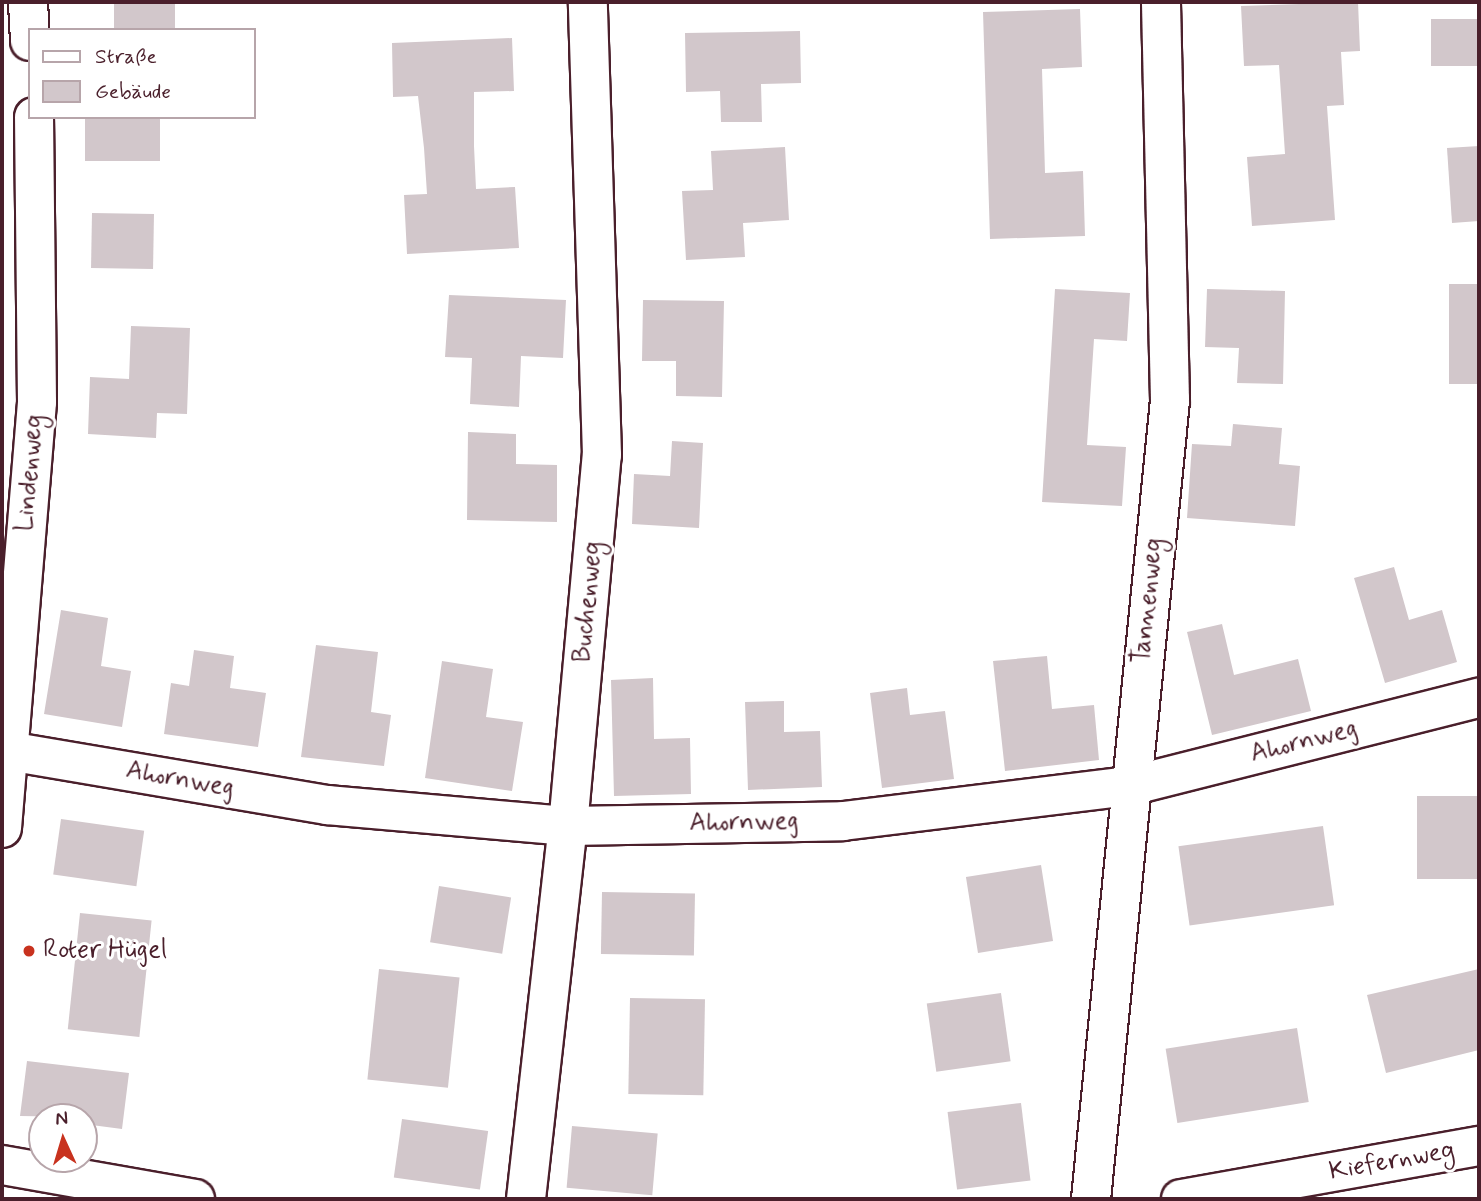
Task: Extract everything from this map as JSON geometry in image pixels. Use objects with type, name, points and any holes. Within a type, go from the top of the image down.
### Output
[{"type":"street","points":[[28,2],[29,28]]},
{"type":"street","name":"Buchenweg","points":[[526,1199],[568,826],[602,455],[589,2]]},
{"type":"street","name":"Tannenweg","points":[[1091,1199],[1170,400],[1161,2]]},
{"type":"street","name":"Lindenweg","points":[[2,828],[5,750],[37,402],[34,119]]},
{"type":"street","name":"Ahornweg","points":[[5,750],[327,805],[568,826],[843,821],[1130,786],[1479,698]]},
{"type":"street","name":"Kiefernweg","points":[[1181,1199],[1479,1146]]},
{"type":"street","points":[[2,1165],[195,1199]]},
{"type":"building","points":[[114,2],[175,2],[175,28],[114,28]]},
{"type":"building","points":[[1358,2],[1360,51],[1341,52],[1344,105],[1327,106],[1335,220],[1252,226],[1247,157],[1285,154],[1279,65],[1244,66],[1241,6]]},
{"type":"building","points":[[1080,9],[1082,67],[1042,69],[1045,173],[1083,171],[1085,236],[990,239],[983,12]]},
{"type":"building","points":[[1431,19],[1479,19],[1479,66],[1431,66]]},
{"type":"building","points":[[800,31],[801,83],[761,84],[762,122],[721,122],[720,91],[686,92],[685,33]]},
{"type":"building","points":[[512,38],[514,91],[474,92],[474,146],[476,189],[515,187],[519,248],[407,254],[404,195],[427,194],[424,148],[418,96],[393,97],[392,43]]},
{"type":"building","points":[[85,119],[160,119],[160,161],[85,161]]},
{"type":"building","points":[[1479,146],[1479,221],[1452,223],[1447,148]]},
{"type":"building","points":[[785,147],[789,220],[743,223],[745,257],[686,260],[682,191],[713,190],[711,151]]},
{"type":"building","points":[[92,213],[154,214],[153,269],[91,268]]},
{"type":"building","points":[[1449,284],[1479,284],[1479,384],[1449,384]]},
{"type":"building","points":[[1055,289],[1130,293],[1127,341],[1094,339],[1087,445],[1126,447],[1122,506],[1042,502]]},
{"type":"building","points":[[1207,289],[1285,291],[1283,384],[1237,383],[1239,348],[1205,347]]},
{"type":"building","points":[[449,295],[566,300],[563,358],[521,356],[519,407],[470,404],[472,358],[445,357]]},
{"type":"building","points":[[643,300],[724,301],[722,397],[676,396],[676,361],[642,361]]},
{"type":"building","points":[[131,326],[190,328],[187,414],[157,413],[156,438],[88,434],[90,377],[129,379]]},
{"type":"building","points":[[1233,424],[1282,428],[1279,464],[1300,466],[1295,526],[1187,518],[1192,444],[1231,446]]},
{"type":"building","points":[[468,432],[516,434],[516,464],[557,465],[557,522],[467,520]]},
{"type":"building","points":[[672,441],[703,443],[699,528],[632,524],[634,474],[670,476]]},
{"type":"building","points":[[1394,567],[1409,620],[1442,610],[1457,662],[1385,683],[1354,578]]},
{"type":"building","points":[[61,610],[108,618],[101,666],[131,671],[122,727],[44,714]]},
{"type":"building","points":[[1222,624],[1234,675],[1298,659],[1311,711],[1212,735],[1187,632]]},
{"type":"building","points":[[316,645],[378,652],[371,712],[391,715],[384,766],[301,757]]},
{"type":"building","points":[[194,650],[234,656],[230,688],[266,693],[258,747],[164,734],[171,683],[189,686]]},
{"type":"building","points":[[1047,656],[1052,709],[1094,705],[1099,760],[1005,771],[993,661]]},
{"type":"building","points":[[442,661],[493,669],[486,717],[523,722],[512,791],[425,778]]},
{"type":"building","points":[[653,678],[654,739],[690,738],[691,794],[614,796],[611,680]]},
{"type":"building","points":[[907,688],[910,715],[945,711],[954,779],[882,788],[870,693]]},
{"type":"building","points":[[784,701],[784,732],[820,731],[822,787],[748,790],[745,702]]},
{"type":"building","points":[[1417,796],[1479,796],[1479,879],[1417,879]]},
{"type":"building","points":[[61,819],[144,831],[136,886],[53,874]]},
{"type":"building","points":[[1323,826],[1334,905],[1190,926],[1178,846]]},
{"type":"building","points":[[1041,865],[1053,941],[978,953],[966,877]]},
{"type":"building","points":[[439,886],[511,897],[502,954],[430,942]]},
{"type":"building","points":[[602,892],[695,894],[694,956],[601,954]]},
{"type":"building","points":[[80,913],[152,921],[139,1037],[68,1029]]},
{"type":"building","points":[[379,969],[460,977],[448,1088],[367,1079]]},
{"type":"building","points":[[1479,969],[1479,1050],[1386,1073],[1367,995]]},
{"type":"building","points":[[1001,993],[1011,1061],[936,1072],[927,1003]]},
{"type":"building","points":[[630,998],[705,999],[703,1095],[628,1094]]},
{"type":"building","points":[[1297,1028],[1309,1102],[1177,1123],[1166,1049]]},
{"type":"building","points":[[27,1061],[129,1073],[122,1129],[98,1126],[98,1103],[28,1103],[28,1116],[20,1116]]},
{"type":"building","points":[[1021,1103],[1031,1180],[957,1189],[948,1112]]},
{"type":"building","points":[[402,1119],[488,1131],[480,1190],[394,1177]]},
{"type":"building","points":[[572,1126],[658,1133],[652,1195],[567,1188]]},
{"type":"place","name":"Roter Hügel","points":[[29,951]]}]
